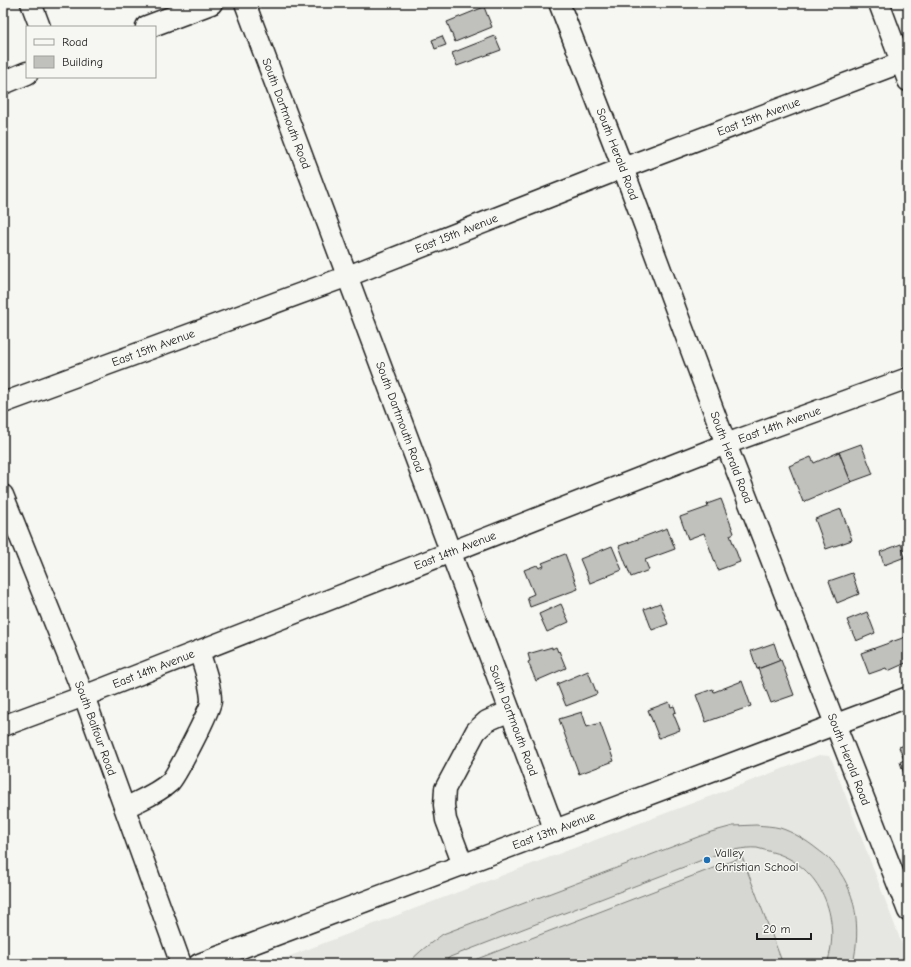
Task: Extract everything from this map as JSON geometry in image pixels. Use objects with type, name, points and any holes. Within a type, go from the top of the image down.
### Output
[{"type":"main road","points":[[150,26],[211,3]]},
{"type":"main road","points":[[3,83],[26,73]]},
{"type":"street","points":[[31,3],[40,26]]},
{"type":"street","name":"South Dartmouth Road","points":[[245,3],[555,831]]},
{"type":"street","name":"South Herald Road","points":[[559,3],[623,168],[726,444],[908,910]]},
{"type":"street","points":[[879,3],[906,68]]},
{"type":"street","name":"East 15th Avenue","points":[[3,403],[348,276],[623,168],[906,68]]},
{"type":"street","name":"East 14th Avenue","points":[[3,726],[84,696],[726,444],[908,378]]},
{"type":"street","name":"South Balfour Road","points":[[3,495],[84,696],[182,964]]},
{"type":"street","points":[[125,808],[159,791],[171,781],[206,717],[211,703],[210,690],[199,651]]},
{"type":"street","name":"East 13th Avenue","points":[[199,964],[908,697]]},
{"type":"street","points":[[463,865],[446,820],[444,805],[445,789],[476,731],[487,721],[510,711]]},
{"type":"shaded area","name":"Valley Christian School","points":[[819,755],[829,756],[832,760],[908,960],[908,964],[269,964]]},
{"type":"shaded area","points":[[756,825],[777,827],[795,834],[826,856],[840,872],[847,884],[855,910],[857,937],[853,964],[827,964],[831,947],[832,929],[824,896],[815,881],[803,869],[789,859],[757,848],[746,848],[715,855],[450,957],[441,964],[408,964],[420,952],[443,934],[711,832],[733,826]]},
{"type":"shaded area","points":[[742,857],[783,964],[464,964]]},
{"type":"building","points":[[484,7],[492,27],[455,42],[447,22]]},
{"type":"building","points":[[442,36],[446,45],[435,49],[432,40]]},
{"type":"building","points":[[495,36],[501,50],[457,66],[452,53]]},
{"type":"building","points":[[861,444],[873,474],[851,482],[839,452]]},
{"type":"building","points":[[839,452],[851,482],[803,502],[789,466],[811,457],[814,463]]},
{"type":"building","points":[[721,499],[734,533],[730,535],[740,562],[718,570],[704,533],[688,539],[680,517],[708,507],[707,504]]},
{"type":"building","points":[[841,509],[852,540],[826,549],[815,519]]},
{"type":"building","points":[[667,528],[675,549],[645,560],[649,570],[631,577],[619,546]]},
{"type":"building","points":[[901,544],[905,557],[884,565],[880,552]]},
{"type":"building","points":[[612,546],[622,570],[590,583],[580,559]]},
{"type":"building","points":[[565,554],[578,589],[530,607],[527,597],[534,594],[524,570],[537,565],[539,568],[544,566],[542,563]]},
{"type":"building","points":[[852,573],[859,594],[837,603],[829,581]]},
{"type":"building","points":[[908,586],[908,599],[904,587]]},
{"type":"building","points":[[660,603],[668,624],[652,630],[644,609]]},
{"type":"building","points":[[561,604],[569,622],[547,632],[539,614]]},
{"type":"building","points":[[867,612],[875,633],[856,641],[847,620]]},
{"type":"building","points":[[908,636],[908,662],[888,671],[886,668],[869,674],[861,653]]},
{"type":"building","points":[[774,643],[780,661],[757,669],[751,651]]},
{"type":"building","points":[[552,647],[552,649],[556,647],[558,652],[559,651],[566,668],[536,681],[528,662],[530,661],[528,654]]},
{"type":"building","points":[[781,660],[794,695],[771,703],[758,669]]},
{"type":"building","points":[[588,671],[597,694],[566,706],[557,684]]},
{"type":"building","points":[[742,681],[751,706],[706,722],[696,695],[713,689],[714,692]]},
{"type":"building","points":[[669,702],[671,707],[674,706],[676,712],[673,713],[680,730],[659,738],[648,710]]},
{"type":"building","points":[[582,712],[587,727],[600,723],[614,761],[579,774],[559,719]]},
{"type":"building","points":[[908,744],[908,786],[900,762],[904,760],[899,747]]},
{"type":"place","name":"Valley Christian School","points":[[707,860]]}]
